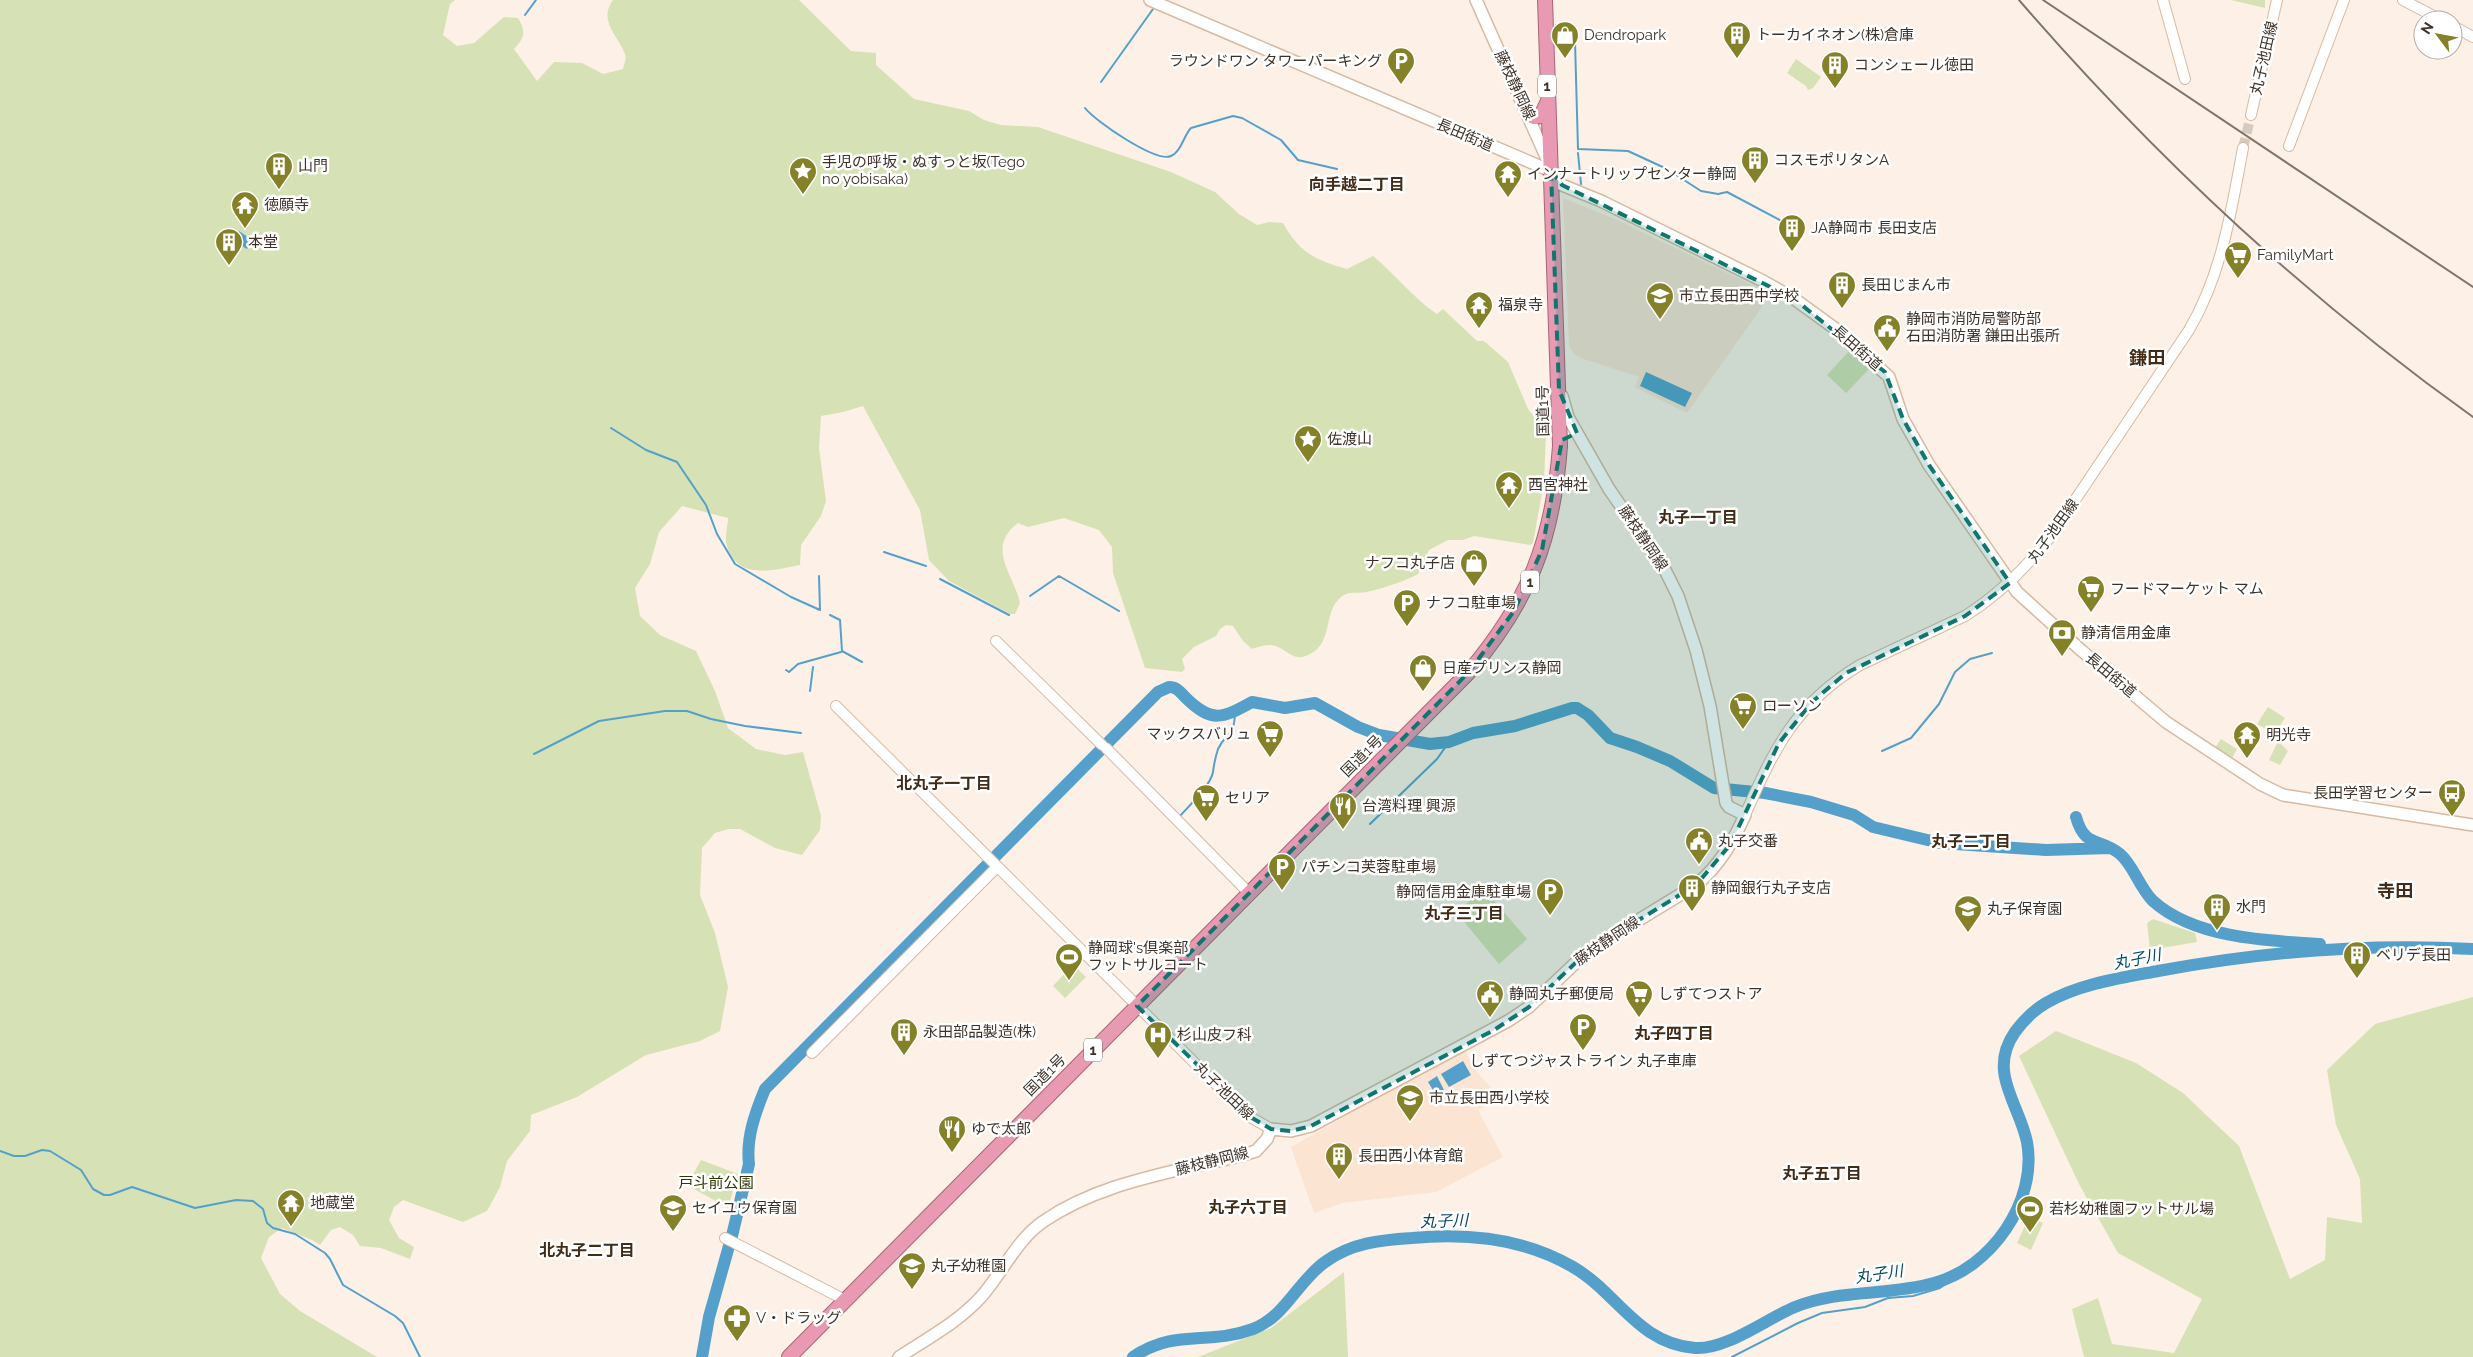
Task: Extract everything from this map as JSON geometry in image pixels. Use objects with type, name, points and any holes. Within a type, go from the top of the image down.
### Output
[{"type":"highway","name":"国道1号","points":[[789,1357],[1468,673],[1492,644],[1525,592],[1542,550],[1548,528],[1558,479],[1560,446],[1560,390],[1545,0]]},
{"type":"highway","points":[[1529,115],[1534,117],[1541,116],[1548,103]]},
{"type":"main road","name":"長田街道","points":[[1150,0],[1551,171],[1562,185],[1601,201],[1793,298],[1844,335],[1889,377],[1902,419],[1929,465],[2010,583],[2082,651],[2166,722],[2274,792],[2293,798],[2473,825]]},
{"type":"main road","name":"藤枝静岡線","points":[[1476,0],[1529,115],[1551,171]]},
{"type":"main road","name":"藤枝静岡線","points":[[899,1357],[939,1334],[961,1316],[981,1296],[1033,1230],[1064,1208],[1093,1194],[1124,1183],[1256,1151],[1267,1139],[1271,1129],[1291,1131],[1312,1126],[1515,1017],[1529,1007],[1570,965],[1588,951],[1685,893],[1702,880],[1723,855],[1745,816],[1729,807],[1724,790],[1710,706],[1698,657],[1678,596],[1661,563],[1609,489],[1568,417],[1560,390]]},
{"type":"main road","points":[[1560,446],[1564,437],[1569,435],[1580,440],[1585,445]]},
{"type":"street","points":[[2163,0],[2185,79]]},
{"type":"street","name":"丸子池田線","points":[[2251,115],[2277,0]]},
{"type":"street","points":[[2289,146],[2344,0]]},
{"type":"street","points":[[2403,0],[2422,10]]},
{"type":"street","name":"丸子池田線","points":[[1745,816],[1770,758],[1790,726],[1829,687],[1846,673],[1874,658],[1965,616],[2010,583],[2052,536],[2179,345],[2206,301],[2220,261],[2244,148]]},
{"type":"street","points":[[996,641],[1249,893]]},
{"type":"street","name":"丸子池田線","points":[[836,706],[1252,1118],[1271,1129]]},
{"type":"street","points":[[812,1053],[994,863]]},
{"type":"street","points":[[725,1238],[845,1300]]},
{"type":"highlighted area","points":[[1551,171],[1562,185],[1793,298],[1885,372],[1903,419],[1929,465],[2010,583],[1965,616],[1846,673],[1812,702],[1779,743],[1730,845],[1696,885],[1588,951],[1529,1007],[1494,1030],[1311,1126],[1291,1131],[1271,1129],[1252,1118],[1137,1006],[1468,673],[1514,611],[1542,550],[1562,440],[1577,433],[1559,390]]},
{"type":"shaded area","name":"市立長田西中学校","points":[[1563,198],[1617,220],[1771,294],[1687,413],[1635,387],[1639,377],[1584,359],[1574,354],[1569,346]]},
{"type":"shaded area","name":"市立長田西小学校","points":[[1464,1049],[1478,1073],[1499,1097],[1478,1110],[1503,1157],[1436,1192],[1342,1203],[1314,1213],[1291,1147]]},
{"type":"green space","points":[[0,0],[455,0],[450,4],[443,35],[457,46],[474,43],[504,17],[518,18],[523,34],[514,49],[537,81],[554,62],[582,63],[603,74],[623,69],[626,56],[608,21],[607,14],[613,0],[799,0],[851,51],[876,53],[876,65],[914,99],[969,111],[984,120],[1001,125],[1038,127],[1171,172],[1215,192],[1239,214],[1257,225],[1269,222],[1283,223],[1296,242],[1309,254],[1336,266],[1347,269],[1373,256],[1428,308],[1437,314],[1443,309],[1477,341],[1484,341],[1508,362],[1528,409],[1546,432],[1544,482],[1533,543],[1530,545],[1474,536],[1463,540],[1448,540],[1429,550],[1418,574],[1380,589],[1348,593],[1342,596],[1334,606],[1324,639],[1319,647],[1312,653],[1302,657],[1294,656],[1278,647],[1270,645],[1252,649],[1243,641],[1233,626],[1226,625],[1220,629],[1216,636],[1194,647],[1182,659],[1185,669],[1182,672],[1145,668],[1113,573],[1112,547],[1099,530],[1064,518],[1028,527],[1018,523],[1008,532],[1004,542],[1004,562],[1020,603],[1015,614],[1010,614],[949,581],[929,560],[920,510],[863,406],[821,416],[819,448],[826,501],[821,516],[801,545],[800,565],[768,570],[748,569],[732,557],[727,546],[728,518],[682,506],[659,532],[650,564],[635,588],[640,616],[660,635],[696,651],[715,691],[728,728],[756,749],[785,755],[803,752],[821,816],[820,830],[802,855],[775,848],[740,829],[729,829],[715,833],[702,848],[700,895],[715,933],[728,987],[720,1031],[700,1041],[646,1055],[577,1097],[531,1115],[530,1131],[507,1161],[500,1187],[487,1211],[463,1222],[403,1200],[394,1207],[389,1220],[399,1238],[414,1247],[410,1259],[381,1248],[360,1246],[353,1235],[340,1227],[331,1230],[320,1245],[282,1228],[269,1237],[261,1258],[280,1294],[300,1311],[377,1357],[0,1357]]},
{"type":"green space","points":[[2231,0],[2265,0],[2265,8]]},
{"type":"green space","points":[[1796,59],[1821,77],[1813,88],[1808,90],[1806,86],[1787,73]]},
{"type":"green space","points":[[1852,348],[1872,366],[1846,393],[1827,375]]},
{"type":"green space","points":[[2268,707],[2285,718],[2274,734],[2257,724]]},
{"type":"green space","points":[[2221,739],[2237,749],[2231,760],[2214,749]]},
{"type":"green space","points":[[2278,741],[2288,751],[2280,765],[2269,760]]},
{"type":"green space","points":[[1484,889],[1527,939],[1499,964],[1456,912]]},
{"type":"green space","points":[[2153,919],[2195,933],[2197,942],[2150,950],[2147,923]]},
{"type":"green space","name":"静岡球's倶楽部 フットサルコート","points":[[1073,965],[1086,977],[1065,998],[1053,986]]},
{"type":"green space","points":[[2473,997],[2473,1357],[2084,1357],[2072,1309],[2098,1298],[2112,1344],[2174,1353],[2202,1299],[2118,1253],[2079,1184],[2019,1056],[2056,1031],[2136,1063],[2183,1093],[2239,1146],[2290,1279],[2325,1260],[2327,1217],[2362,1223],[2360,1179],[2336,1125],[2327,1070],[2375,1024]]},
{"type":"green space","name":"戸斗前公園","points":[[701,1160],[738,1174],[728,1208],[687,1185]]},
{"type":"green space","name":"若杉幼稚園フットサル場","points":[[2029,1217],[2043,1223],[2031,1250],[2017,1243]]},
{"type":"green space","points":[[1344,1272],[1348,1357],[1198,1357],[1271,1328]]},
{"type":"water","points":[[239,231],[252,240],[247,249],[233,241]]},
{"type":"water","points":[[1646,372],[1692,393],[1685,407],[1640,386]]},
{"type":"water","points":[[1463,1061],[1471,1075],[1449,1087],[1441,1074]]},
{"type":"water","points":[[1437,1076],[1444,1090],[1436,1095],[1428,1082]]},
{"type":"waterway","points":[[525,15],[536,0]]},
{"type":"waterway","points":[[1101,82],[1153,9]]},
{"type":"waterway","points":[[1556,25],[1575,42],[1578,149],[1628,151],[1667,169],[1701,191],[1718,194],[1727,192],[1791,226]]},
{"type":"waterway","points":[[1085,108],[1126,140],[1163,156],[1174,154],[1191,128],[1233,116],[1242,118],[1281,140],[1298,160],[1337,169]]},
{"type":"waterway","points":[[1578,153],[1581,184]]},
{"type":"waterway","points":[[611,428],[646,450],[677,462],[706,505],[717,534],[735,564],[791,597],[820,610],[819,576]]},
{"type":"waterway","points":[[884,552],[926,566]]},
{"type":"waterway","points":[[1030,596],[1059,576],[1119,611]]},
{"type":"waterway","points":[[940,579],[1009,615]]},
{"type":"waterway","points":[[830,615],[840,620],[842,651],[862,662]]},
{"type":"waterway","points":[[786,670],[789,672],[798,664],[841,652]]},
{"type":"waterway","points":[[1882,751],[1911,738],[1939,704],[1955,672],[1970,659],[1992,653]]},
{"type":"waterway","points":[[810,691],[813,667]]},
{"type":"waterway","points":[[732,1236],[749,1164],[748,1154],[752,1126],[765,1089],[1158,692],[1169,687],[1176,689],[1194,706],[1210,715],[1225,715],[1252,702],[1285,708],[1315,703],[1358,727],[1379,735],[1430,744],[1449,742],[1473,733],[1515,726],[1577,708],[1588,715],[1610,738],[1670,761],[1714,788],[1765,793],[1811,802],[1854,815],[1873,827],[1940,843],[2046,850],[2110,848]]},
{"type":"waterway","points":[[534,754],[599,721],[665,711],[687,711],[711,719],[745,726],[801,733]]},
{"type":"waterway","points":[[1180,816],[1208,783],[1213,772],[1218,749],[1232,731],[1235,712]]},
{"type":"waterway","points":[[1370,824],[1437,759],[1449,742]]},
{"type":"waterway","points":[[2076,817],[2084,834],[2094,841],[2113,849],[2125,859],[2153,901],[2189,923],[2210,930],[2255,939],[2320,944]]},
{"type":"waterway","name":"丸子川","points":[[1133,1357],[1163,1343],[1236,1334],[1253,1329],[1274,1316],[1315,1270],[1325,1262],[1345,1251],[1377,1241],[1453,1236],[1474,1237],[1515,1244],[1535,1250],[1554,1257],[1589,1278],[1643,1327],[1658,1337],[1675,1344],[1695,1348],[1720,1344],[1733,1339],[1784,1312],[1811,1301],[1829,1297],[1899,1290],[1934,1283],[1955,1275],[1974,1263],[2006,1229],[2017,1209],[2025,1187],[2028,1164],[2027,1142],[2004,1074],[2004,1061],[2007,1047],[2015,1032],[2029,1016],[2046,1003],[2086,986],[2129,976],[2197,964],[2275,954],[2354,948],[2434,947],[2473,949]]},
{"type":"waterway","points":[[0,1151],[14,1156],[25,1156],[42,1150],[50,1151],[81,1170],[93,1189],[104,1195],[110,1195],[132,1187],[195,1208],[236,1200],[253,1201],[263,1209],[267,1223],[273,1228],[295,1234],[325,1253],[343,1285],[395,1316],[403,1323],[420,1357]]},
{"type":"waterway","points":[[702,1357],[709,1317],[729,1246]]},
{"type":"waterway","points":[[1732,1357],[1798,1323],[1822,1313],[1865,1307],[1888,1298],[1913,1296],[1940,1288],[1972,1266]]},
{"type":"tunnel","points":[[2243,148],[2251,115]]},
{"type":"railway","points":[[2019,0],[2123,114],[2234,222],[2350,323],[2473,417]]},
{"type":"railway","points":[[2043,0],[2473,287]]},
{"type":"place","name":"Dendropark","points":[[1565,59]]},
{"type":"place","name":"トーカイネオン(株)倉庫","points":[[1737,59]]},
{"type":"place","name":"ラウンドワン タワーパーキング","points":[[1401,85]]},
{"type":"place","name":"コンシェール徳田","points":[[1835,89]]},
{"type":"place","name":"コスモポリタンA","points":[[1755,184]]},
{"type":"place","name":"山門","points":[[279,190]]},
{"type":"place","name":"手児の呼坂・ぬすっと坂(Tego no yobisaka)","points":[[803,195]]},
{"type":"place","name":"インナートリップセンター静岡","points":[[1508,198]]},
{"type":"place","name":"徳願寺","points":[[245,229]]},
{"type":"place","name":"JA静岡市 長田支店","points":[[1792,252]]},
{"type":"place","name":"本堂","points":[[229,266]]},
{"type":"place","name":"FamilyMart","points":[[2238,279]]},
{"type":"place","name":"長田じまん市","points":[[1842,309]]},
{"type":"place","name":"市立長田西中学校","points":[[1660,320]]},
{"type":"place","name":"福泉寺","points":[[1479,329]]},
{"type":"place","name":"静岡市消防局警防部 石田消防署 鎌田出張所","points":[[1887,352]]},
{"type":"place","name":"佐渡山","points":[[1308,463]]},
{"type":"place","name":"西宮神社","points":[[1509,509]]},
{"type":"place","name":"ナフコ丸子店","points":[[1474,587]]},
{"type":"place","name":"フードマーケット マム","points":[[2091,613]]},
{"type":"place","name":"ナフコ駐車場","points":[[1407,627]]},
{"type":"place","name":"静清信用金庫","points":[[2062,657]]},
{"type":"place","name":"日産プリンス静岡","points":[[1423,692]]},
{"type":"place","name":"ローソン","points":[[1743,730]]},
{"type":"place","name":"マックスバリュ","points":[[1270,758]]},
{"type":"place","name":"明光寺","points":[[2247,759]]},
{"type":"place","name":"長田学習センター","points":[[2452,817]]},
{"type":"place","name":"セリア","points":[[1206,822]]},
{"type":"place","name":"台湾料理 興源","points":[[1343,830]]},
{"type":"place","name":"丸子交番","points":[[1699,865]]},
{"type":"place","name":"パチンコ芙蓉駐車場","points":[[1282,891]]},
{"type":"place","name":"静岡銀行丸子支店","points":[[1692,912]]},
{"type":"place","name":"静岡信用金庫駐車場","points":[[1550,916]]},
{"type":"place","name":"水門","points":[[2217,931]]},
{"type":"place","name":"丸子保育園","points":[[1968,933]]},
{"type":"place","name":"ベリデ長田","points":[[2357,979]]},
{"type":"place","name":"静岡球's倶楽部 フットサルコート","points":[[1069,981]]},
{"type":"place","name":"静岡丸子郵便局","points":[[1490,1018]]},
{"type":"place","name":"しずてつストア","points":[[1639,1018]]},
{"type":"place","name":"しずてつジャストライン 丸子車庫","points":[[1583,1051]]},
{"type":"place","name":"永田部品製造(株)","points":[[904,1056]]},
{"type":"place","name":"杉山皮フ科","points":[[1158,1059]]},
{"type":"place","name":"市立長田西小学校","points":[[1410,1122]]},
{"type":"place","name":"ゆで太郎","points":[[952,1153]]},
{"type":"place","name":"長田西小体育館","points":[[1339,1180]]},
{"type":"place","name":"地蔵堂","points":[[291,1227]]},
{"type":"place","name":"セイユウ保育園","points":[[673,1232]]},
{"type":"place","name":"若杉幼稚園フットサル場","points":[[2030,1233]]},
{"type":"place","name":"丸子幼稚園","points":[[912,1290]]},
{"type":"place","name":"V・ドラッグ","points":[[737,1342]]},
{"type":"district","name":"向手越二丁目","points":[[1357,184]]},
{"type":"district","name":"鎌田","points":[[2147,357]]},
{"type":"district","name":"丸子一丁目","points":[[1698,517]]},
{"type":"district","name":"北丸子一丁目","points":[[944,783]]},
{"type":"district","name":"丸子二丁目","points":[[1971,841]]},
{"type":"district","name":"寺田","points":[[2395,890]]},
{"type":"district","name":"丸子三丁目","points":[[1464,913]]},
{"type":"district","name":"丸子四丁目","points":[[1674,1033]]},
{"type":"district","name":"丸子五丁目","points":[[1822,1173]]},
{"type":"district","name":"丸子六丁目","points":[[1248,1207]]},
{"type":"district","name":"北丸子二丁目","points":[[587,1250]]}]
